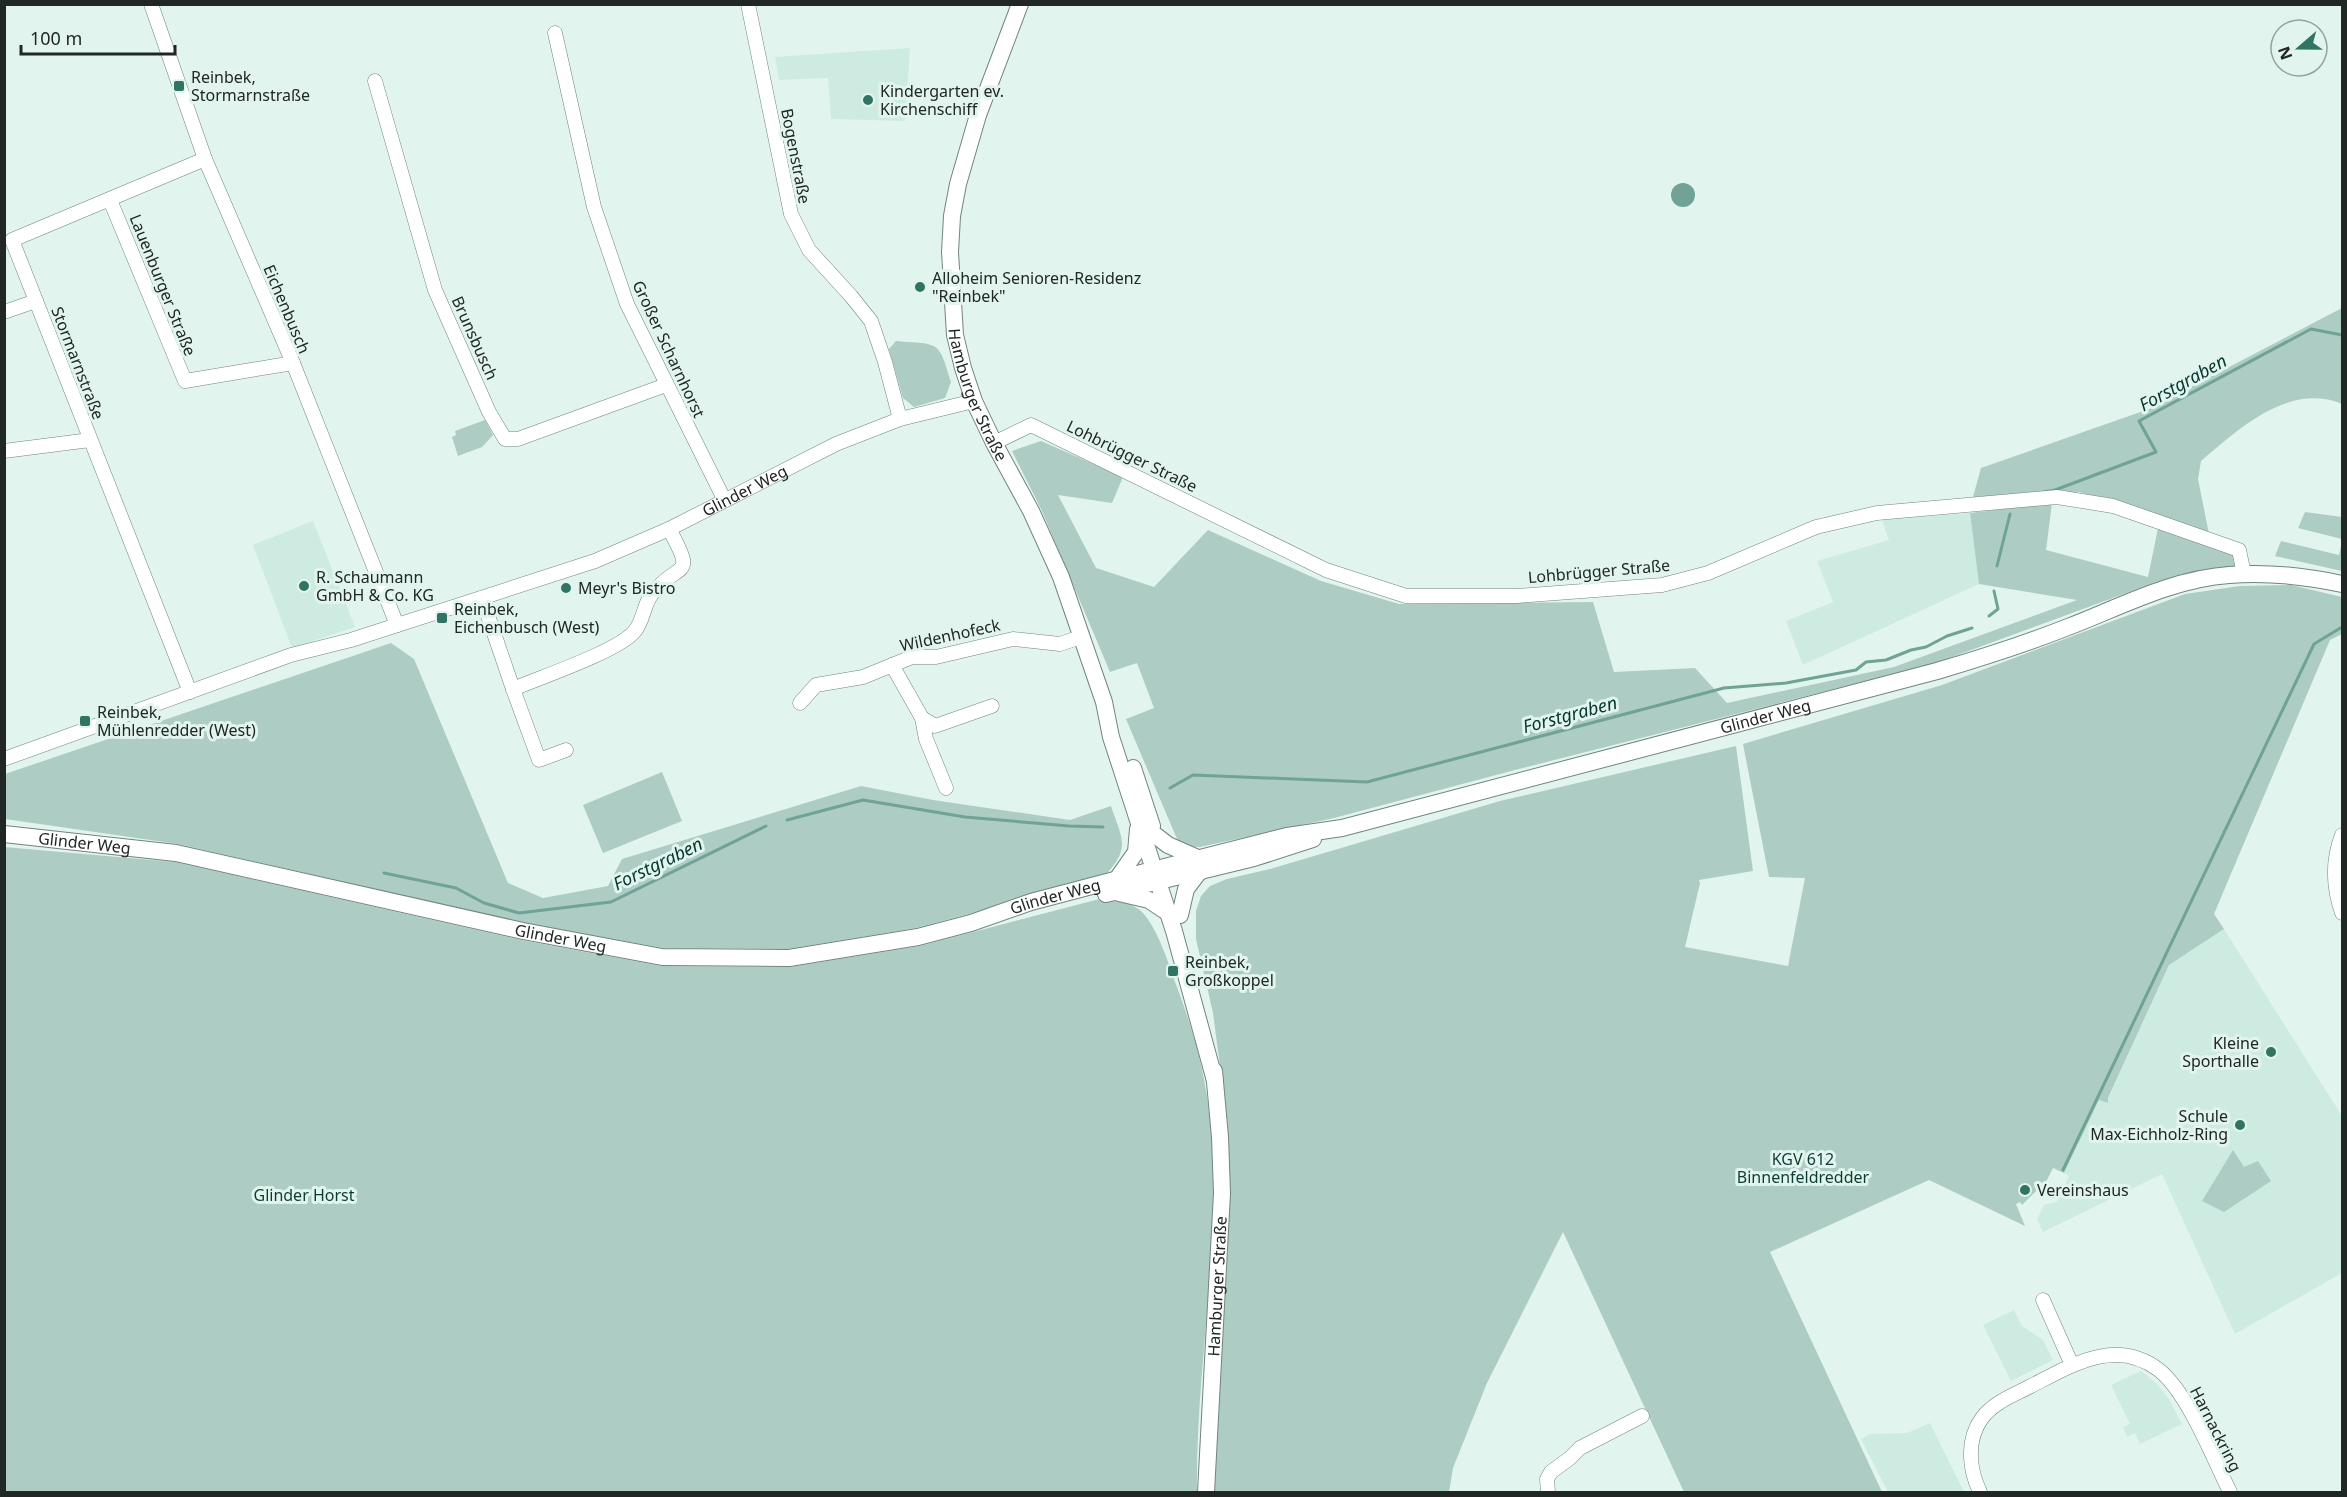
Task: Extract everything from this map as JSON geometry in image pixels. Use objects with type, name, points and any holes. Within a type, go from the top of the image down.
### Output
[{"type":"main road","name":"Hamburger Straße","points":[[1020,4],[978,115],[958,184],[952,216],[950,272],[954,321],[963,368],[974,401],[1049,547],[1104,702],[1111,737],[1138,819],[1161,874],[1206,1009],[1220,1137],[1222,1193],[1206,1492]]},
{"type":"main road","name":"Glinder Weg","points":[[4,834],[176,853],[523,931],[662,957],[789,958],[918,937],[971,923],[1035,912],[1114,886],[1161,874],[1292,848],[1342,828],[1937,671],[2020,645],[2183,583],[2227,575],[2279,574],[2343,584]]},
{"type":"main road","name":"Hamburger Straße","points":[[1104,702],[1120,732],[1155,835],[1161,874]]},
{"type":"main road","points":[[1138,819],[1136,852],[1114,886],[1174,913],[1199,865],[1155,835]]},
{"type":"street","name":"Eichenbusch","points":[[151,4],[205,159],[293,363],[397,625]]},
{"type":"street","name":"Bogenstraße","points":[[748,4],[791,214],[809,250],[865,313],[875,331],[900,419]]},
{"type":"street","name":"Großer Scharnhorst","points":[[555,33],[594,207],[627,304],[724,499]]},
{"type":"street","name":"Brunsbusch","points":[[375,81],[435,290],[489,412],[505,440],[518,439],[666,385]]},
{"type":"street","name":"Stormarnstraße","points":[[190,692],[12,240],[205,159]]},
{"type":"street","name":"Lauenburger Straße","points":[[110,200],[185,381],[293,363]]},
{"type":"street","points":[[4,312],[36,301]]},
{"type":"street","name":"Glinder Weg","points":[[4,759],[291,655],[397,625],[595,561],[669,529],[836,444],[900,419],[974,401]]},
{"type":"street","name":"Lohbrügger Straße","points":[[994,443],[1031,425],[1326,570],[1406,596],[1517,596],[1662,585],[1708,573],[1816,527],[1877,513],[2057,497],[2113,506],[2239,549],[2244,574]]},
{"type":"street","points":[[4,451],[90,440]]},
{"type":"street","points":[[513,689],[600,652],[633,633],[639,626],[648,599],[656,589],[678,573],[683,565],[684,556],[669,529]]},
{"type":"street","points":[[482,598],[539,760],[566,750]]},
{"type":"street","name":"Wildenhofeck","points":[[800,704],[816,685],[863,677],[912,657],[936,657],[1013,639],[1060,644],[1081,637]]},
{"type":"street","points":[[892,665],[922,718],[926,740],[946,788]]},
{"type":"street","points":[[922,718],[935,726],[992,706]]},
{"type":"street","points":[[2343,835],[2334,873],[2336,891],[2343,913]]},
{"type":"street","points":[[2043,1300],[2072,1365]]},
{"type":"street","points":[[2040,1320],[2051,1325],[2057,1333]]},
{"type":"street","name":"Harnackring","points":[[1980,1492],[1972,1469],[1971,1452],[1974,1436],[1981,1420],[2001,1401],[2072,1365],[2096,1357],[2119,1355],[2138,1360],[2158,1370],[2182,1396],[2230,1492]]},
{"type":"street","points":[[1548,1492],[1547,1479],[1551,1472],[1580,1448],[1642,1416]]},
{"type":"shaded area","name":"Kindergarten ev. Kirchenschiff","points":[[910,48],[905,121],[831,119],[828,78],[779,80],[775,57]]},
{"type":"shaded area","points":[[1683,183],[1692,186],[1695,195],[1692,204],[1683,207],[1674,204],[1671,195],[1674,186]]},
{"type":"shaded area","points":[[1970,513],[1979,584],[1803,665],[1786,621],[1833,602],[1817,561],[1889,540],[1882,520]]},
{"type":"shaded area","name":"R. Schaumann GmbH & Co. KG","points":[[313,521],[355,627],[292,648],[253,545]]},
{"type":"shaded area","name":"Schule Max-Eichholz-Ring","points":[[2224,929],[2342,1116],[2342,1273],[2235,1334],[2162,1174],[2043,1232],[2037,1219],[2044,1205],[2057,1202],[2069,1176],[2064,1173],[2099,1100],[2108,1103],[2169,965]]},
{"type":"shaded area","points":[[2014,1310],[2022,1326],[2043,1340],[2053,1360],[2011,1381],[1983,1325]]},
{"type":"shaded area","points":[[2141,1371],[2156,1383],[2169,1399],[2182,1424],[2140,1444],[2135,1433],[2127,1437],[2123,1427],[2130,1424],[2111,1385]]},
{"type":"shaded area","points":[[1930,1423],[1964,1492],[1888,1492],[1861,1439],[1870,1434],[1907,1433]]},
{"type":"green space","points":[[2342,308],[2342,404],[2322,399],[2303,399],[2284,404],[2248,423],[2201,461],[2198,479],[2209,534],[2179,522],[2079,492],[1973,497],[1981,468],[2149,409]]},
{"type":"green space","points":[[896,341],[929,344],[939,351],[951,382],[945,398],[914,407],[903,398],[889,349]]},
{"type":"green space","points":[[485,420],[493,435],[482,447],[458,456],[452,437],[456,435],[455,431]]},
{"type":"green space","points":[[1041,441],[1123,477],[1112,503],[1058,495],[1096,568],[1154,587],[1208,530],[1321,581],[1399,604],[1593,602],[1614,672],[1695,668],[1727,703],[1894,667],[2077,600],[1979,584],[1970,513],[2052,503],[2046,550],[2148,577],[2158,528],[2233,554],[2236,567],[2159,581],[1933,664],[1334,818],[1200,847],[1180,846],[1126,719],[1154,708],[1137,663],[1110,672],[1041,509],[1012,451]]},
{"type":"green space","points":[[2305,512],[2342,517],[2342,539],[2298,528]]},
{"type":"green space","points":[[2281,541],[2339,555],[2342,541],[2342,571],[2275,556]]},
{"type":"green space","name":"KGV 612 Binnenfeldredder","points":[[2291,585],[2342,597],[2342,634],[2330,640],[2214,914],[2224,929],[2169,965],[2108,1098],[2108,1103],[2099,1100],[2064,1173],[2053,1168],[2045,1184],[2039,1182],[2035,1184],[2037,1190],[2022,1205],[2020,1202],[2016,1204],[2025,1226],[1929,1180],[1770,1252],[1882,1492],[1684,1492],[1563,1232],[1487,1383],[1453,1468],[1449,1492],[1214,1492],[1228,1246],[1228,1126],[1213,1013],[1196,939],[1196,911],[1201,896],[1210,886],[1227,879],[1270,869],[1500,801],[1736,746],[1753,871],[1699,880],[1685,947],[1788,966],[1805,878],[1769,877],[1743,744],[1942,685],[2185,594],[2240,586]]},
{"type":"green space","points":[[391,643],[414,659],[508,883],[543,898],[608,886],[622,859],[861,786],[933,800],[1070,820],[1111,806],[1121,836],[1121,851],[1118,859],[1103,878],[916,928],[788,949],[663,948],[524,923],[178,844],[5,819],[5,774]]},
{"type":"green space","points":[[662,772],[682,821],[603,853],[583,805]]},
{"type":"green space","name":"Glinder Horst","points":[[4,847],[175,862],[521,940],[661,966],[790,967],[920,946],[1111,896],[1132,905],[1143,913],[1154,930],[1181,998],[1202,1067],[1211,1130],[1212,1233],[1201,1389],[1197,1492],[5,1492]]},
{"type":"green space","points":[[2233,1150],[2244,1167],[2258,1161],[2271,1181],[2224,1212],[2202,1201]]},
{"type":"waterway","name":"Forstgraben","points":[[2044,492],[2055,490],[2156,452],[2139,421],[2311,329],[2342,335]]},
{"type":"waterway","name":"Forstgraben","points":[[1997,566],[2010,514]]},
{"type":"waterway","name":"Forstgraben","points":[[1989,616],[1998,609],[1994,591]]},
{"type":"waterway","points":[[2063,1170],[2314,644],[2342,627]]},
{"type":"waterway","name":"Forstgraben","points":[[1170,788],[1193,775],[1367,782],[1724,688],[1786,683],[1856,670],[1866,662],[1886,660],[1972,628]]},
{"type":"waterway","name":"Forstgraben","points":[[787,820],[863,800],[965,817],[1103,827]]},
{"type":"waterway","name":"Forstgraben","points":[[384,873],[456,888],[484,903],[519,913],[611,902],[766,826]]},
{"type":"place","name":"Reinbek, Stormarnstraße","points":[[179,86]]},
{"type":"place","name":"Kindergarten ev. Kirchenschiff","points":[[868,100]]},
{"type":"place","name":"Alloheim Senioren-Residenz \"Reinbek\"","points":[[920,287]]},
{"type":"place","name":"R. Schaumann GmbH & Co. KG","points":[[304,586]]},
{"type":"place","name":"Meyr's Bistro","points":[[566,588]]},
{"type":"place","name":"Reinbek, Eichenbusch (West)","points":[[442,618]]},
{"type":"place","name":"Reinbek, Mühlenredder (West)","points":[[85,721]]},
{"type":"place","name":"Reinbek, Großkoppel","points":[[1173,971]]},
{"type":"place","name":"Kleine Sporthalle","points":[[2271,1052]]},
{"type":"place","name":"Schule Max-Eichholz-Ring","points":[[2240,1125]]},
{"type":"place","name":"Vereinshaus","points":[[2025,1190]]}]
